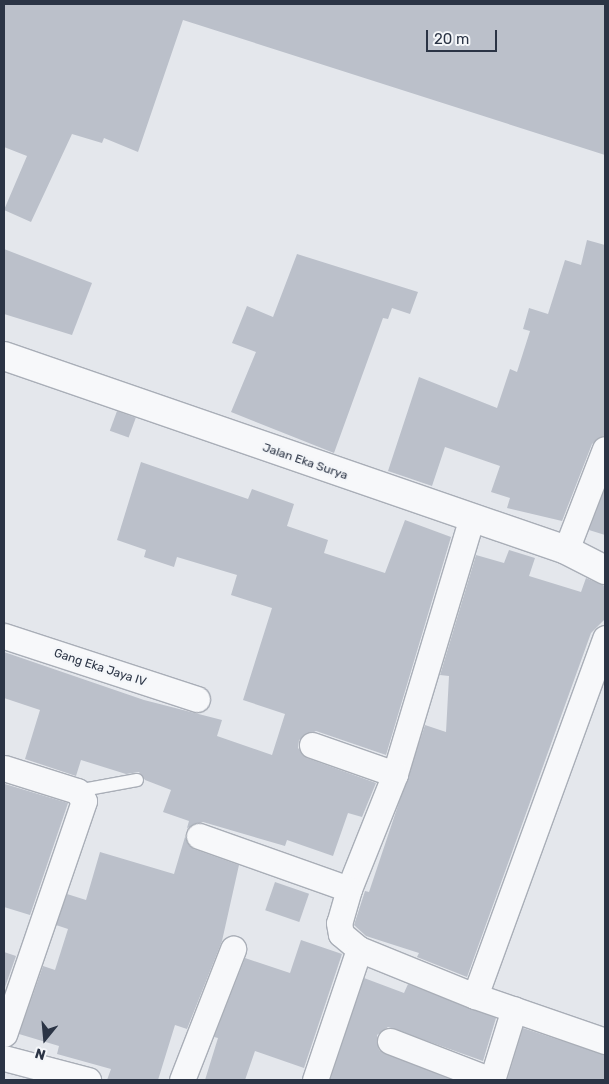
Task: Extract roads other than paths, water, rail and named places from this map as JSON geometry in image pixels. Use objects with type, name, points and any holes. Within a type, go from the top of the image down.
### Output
[{"type":"street","name":"Jalan Eka Surya","points":[[4,356],[566,550],[605,570]]},
{"type":"street","points":[[566,550],[605,449]]},
{"type":"street","points":[[472,517],[395,774],[349,889],[339,923],[341,934],[359,948],[475,996],[605,1041]]},
{"type":"street","name":"Gang Eka Jaya IV","points":[[4,636],[197,699]]},
{"type":"street","points":[[475,996],[605,638]]},
{"type":"street","points":[[312,745],[395,774]]},
{"type":"street","points":[[4,768],[77,791],[83,806],[4,1034]]},
{"type":"street","points":[[198,836],[349,889]]},
{"type":"street","points":[[315,1080],[359,948]]},
{"type":"street","points":[[182,1080],[233,949]]},
{"type":"street","points":[[390,1041],[492,1080],[514,1009]]},
{"type":"street","points":[[17,1067],[88,1080]]},
{"type":"lane","points":[[77,791],[137,780]]}]
